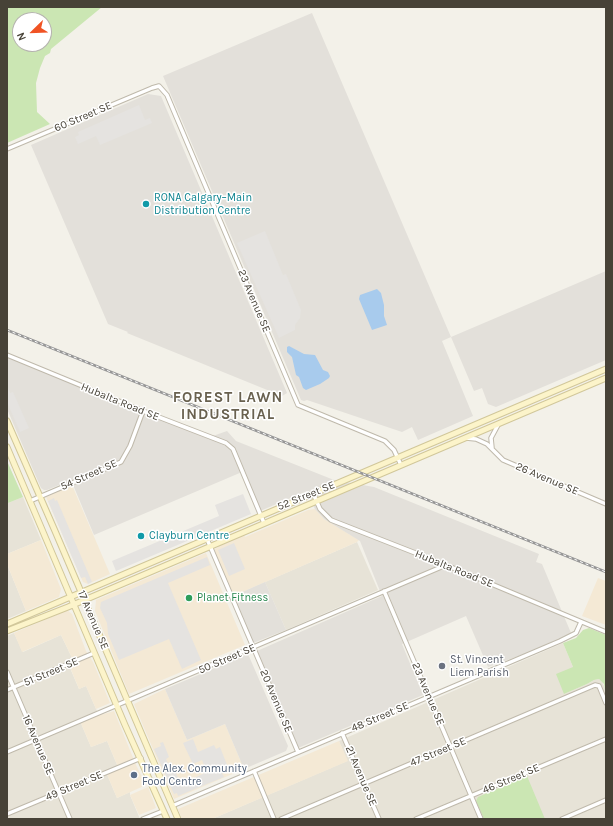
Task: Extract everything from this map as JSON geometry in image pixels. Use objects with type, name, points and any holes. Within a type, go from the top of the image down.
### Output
[{"type":"main road","name":"52 Street SE","points":[[7,624],[606,369]]},
{"type":"main road","name":"52 Street SE","points":[[7,631],[84,600],[606,378]]},
{"type":"main road","name":"17 Avenue SE","points":[[7,421],[178,819]]},
{"type":"main road","name":"17 Avenue SE","points":[[7,447],[94,653],[167,819]]},
{"type":"street","name":"60 Street SE","points":[[7,149],[159,86]]},
{"type":"street","name":"23 Avenue SE","points":[[159,86],[167,95],[298,405],[385,441],[394,450],[401,465]]},
{"type":"street","name":"Hubalta Road SE","points":[[7,355],[143,411],[226,443],[233,449],[261,515]]},
{"type":"street","name":"54 Street SE","points":[[30,501],[121,462],[130,446],[143,411]]},
{"type":"street","points":[[492,448],[491,438],[499,423]]},
{"type":"street","name":"26 Avenue SE","points":[[464,438],[476,439],[487,444],[503,460],[606,504]]},
{"type":"street","name":"Hubalta Road SE","points":[[313,494],[320,509],[331,520],[606,632]]},
{"type":"street","points":[[261,515],[264,523]]},
{"type":"street","name":"20 Avenue SE","points":[[207,540],[298,752]]},
{"type":"street","name":"50 Street SE","points":[[7,752],[446,566]]},
{"type":"street","name":"23 Avenue SE","points":[[384,591],[481,819]]},
{"type":"street","name":"48 Street SE","points":[[172,806],[570,637],[576,633],[581,622]]},
{"type":"street","name":"51 Street SE","points":[[7,690],[94,653]]},
{"type":"street","name":"16 Avenue SE","points":[[7,672],[70,819]]},
{"type":"street","name":"47 Street SE","points":[[281,819],[595,685],[599,686],[606,703]]},
{"type":"street","name":"21 Avenue SE","points":[[342,733],[379,819]]},
{"type":"street","name":"46 Street SE","points":[[416,819],[606,739]]},
{"type":"street","name":"49 Street SE","points":[[7,814],[141,758]]},
{"type":"street","points":[[254,771],[274,819]]},
{"type":"street","points":[[562,819],[606,800]]},
{"type":"street","points":[[143,819],[163,811]]},
{"type":"shaded area","points":[[312,13],[451,337],[442,341],[473,416],[418,440],[412,427],[402,432],[307,400],[301,400],[163,76]]},
{"type":"shaded area","points":[[148,94],[161,96],[287,393],[282,396],[108,324],[31,145]]},
{"type":"shaded area","points":[[139,105],[145,120],[150,118],[152,123],[100,145],[96,136],[78,144],[75,137],[79,135],[78,132]]},
{"type":"shaded area","points":[[265,231],[283,275],[286,274],[301,310],[300,318],[295,325],[295,330],[279,338],[237,243]]},
{"type":"shaded area","points":[[606,271],[606,360],[496,407],[488,404],[482,388],[474,391],[451,337]]},
{"type":"shaded area","points":[[7,355],[210,437],[227,431],[236,441],[334,480],[374,487],[539,554],[536,562],[542,564],[571,633],[560,641],[488,667],[466,616],[402,644],[423,695],[298,748],[257,651],[382,596],[360,541],[324,519],[315,509],[307,491],[260,511],[242,472],[94,535],[71,480],[47,490],[41,488],[7,409]]},
{"type":"shaded area","points":[[7,385],[10,393],[13,392],[29,428],[20,432],[7,402]]},
{"type":"shaded area","points":[[72,485],[110,574],[88,584],[83,582],[46,497]]},
{"type":"shaded area","points":[[243,494],[251,514],[116,571],[112,561],[219,516],[215,505]]},
{"type":"shaded area","points":[[23,497],[41,540],[7,554],[7,500],[8,503]]},
{"type":"shaded area","points":[[54,498],[55,501],[57,500],[92,582],[88,584],[85,577],[81,578],[48,501]]},
{"type":"shaded area","points":[[315,509],[324,519],[359,540],[231,597],[212,550],[244,535],[245,537],[308,510]]},
{"type":"shaded area","points":[[41,540],[61,589],[59,597],[26,611],[7,564],[7,554]]},
{"type":"shaded area","points":[[357,542],[378,590],[286,630],[265,582]]},
{"type":"shaded area","points":[[234,543],[245,569],[229,576],[218,550]]},
{"type":"shaded area","points":[[206,553],[245,645],[129,694],[95,611],[96,600]]},
{"type":"shaded area","points":[[207,557],[210,565],[168,583],[201,660],[182,669],[169,639],[119,660],[108,634],[107,623],[100,608],[101,602]]},
{"type":"shaded area","points":[[7,564],[26,611],[7,619]]},
{"type":"shaded area","points":[[598,578],[606,581],[606,625],[582,616]]},
{"type":"shaded area","points":[[265,582],[286,630],[253,643],[231,597]]},
{"type":"shaded area","points":[[67,610],[72,614],[86,651],[93,662],[110,703],[96,709],[86,686],[79,689],[67,660],[72,658],[61,635],[22,652],[14,633]]},
{"type":"shaded area","points":[[14,633],[23,652],[61,635],[72,658],[67,661],[79,689],[86,686],[100,715],[80,721],[91,747],[107,741],[118,767],[106,772],[117,798],[130,792],[140,819],[7,819],[7,636]]},
{"type":"shaded area","points":[[563,643],[573,667],[564,694],[599,679],[605,688],[606,819],[212,819],[347,761],[339,741]]},
{"type":"shaded area","points":[[248,654],[288,746],[286,751],[244,769],[225,724],[187,740],[165,689]]},
{"type":"shaded area","points":[[165,689],[187,740],[225,724],[244,769],[174,799],[134,704]]},
{"type":"shaded area","points":[[114,711],[136,765],[146,785],[117,798],[106,772],[118,767],[107,741],[91,747],[80,721]]},
{"type":"shaded area","points":[[193,739],[198,752],[214,745],[216,749],[220,747],[229,770],[222,773],[224,777],[178,796],[177,793],[174,794],[154,749],[161,746],[160,743],[163,742],[169,757],[166,759],[168,763],[171,762],[181,784],[207,772],[202,760],[193,764],[183,743]]},
{"type":"shaded area","points":[[339,741],[348,761],[212,819],[182,819],[178,809]]},
{"type":"shaded area","points":[[148,787],[156,808],[139,815],[130,795]]},
{"type":"green space","points":[[7,7],[102,7],[52,48],[52,12],[12,12],[12,52],[50,52],[45,56],[36,83],[37,112],[50,124],[7,143]]},
{"type":"green space","points":[[7,461],[23,497],[8,503],[7,500]]},
{"type":"green space","points":[[589,628],[606,635],[606,695],[604,684],[599,679],[564,694],[556,674],[573,667],[563,643],[576,638],[583,630]]},
{"type":"green space","points":[[527,776],[545,819],[484,819],[476,801],[478,797]]},
{"type":"water","points":[[377,289],[381,293],[384,305],[384,316],[387,325],[372,330],[359,299],[360,295]]},
{"type":"water","points":[[289,346],[304,354],[315,355],[323,370],[328,372],[330,376],[329,378],[306,390],[303,388],[299,377],[296,375],[292,357],[287,352],[287,347]]},
{"type":"railway","points":[[7,330],[606,572]]},
{"type":"place","name":"RONA Calgary–Main Distribution Centre","points":[[146,204]]},
{"type":"place","name":"Clayburn Centre","points":[[141,536]]},
{"type":"place","name":"Planet Fitness","points":[[189,598]]},
{"type":"place","name":"St. Vincent Liem Parish","points":[[442,666]]},
{"type":"place","name":"The Alex. Community Food Centre","points":[[134,775]]},
{"type":"district","name":"FOREST LAWN INDUSTRIAL","points":[[228,406]]}]
